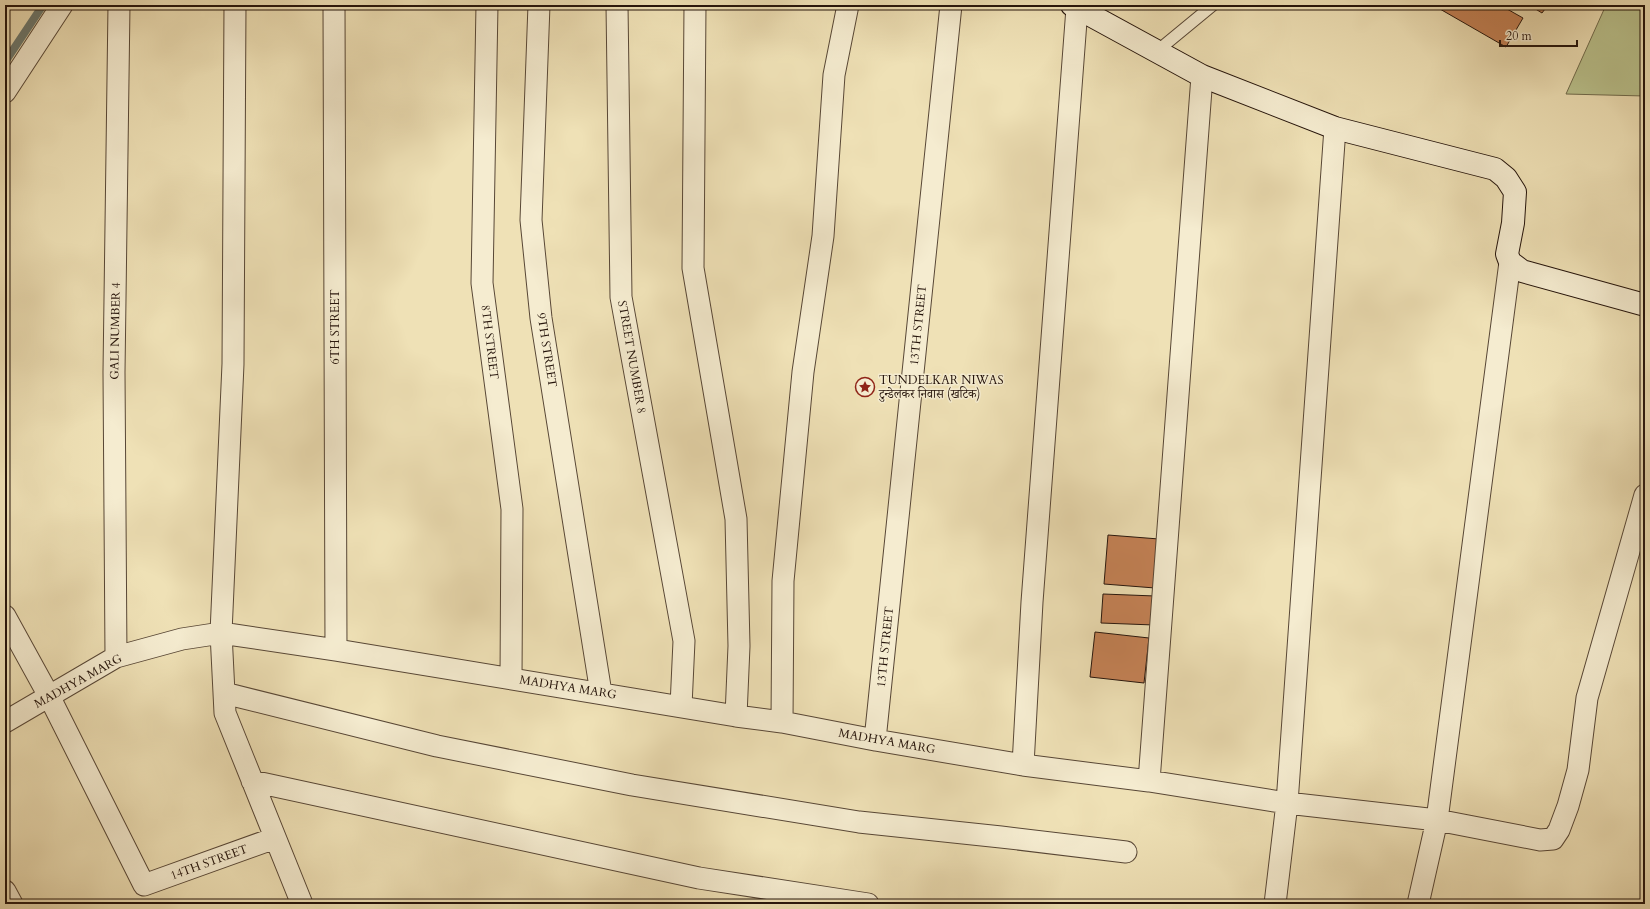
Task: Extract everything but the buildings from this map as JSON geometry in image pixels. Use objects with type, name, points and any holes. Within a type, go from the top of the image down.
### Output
[{"type":"street","points":[[5,92],[62,5]]},
{"type":"street","name":"GALI NUMBER 4","points":[[116,656],[114,372],[118,5]]},
{"type":"street","points":[[235,5],[233,364],[220,633],[225,713],[302,904]]},
{"type":"street","name":"6TH STREET","points":[[334,5],[336,650]]},
{"type":"street","name":"8TH STREET","points":[[487,5],[482,283],[512,509],[511,678]]},
{"type":"street","name":"9TH STREET","points":[[539,5],[531,220],[541,318],[601,693]]},
{"type":"street","name":"STREET NUMBER 8","points":[[617,5],[621,297],[684,641],[681,706]]},
{"type":"street","points":[[695,5],[693,268],[736,519],[739,646],[736,716]]},
{"type":"street","points":[[782,722],[783,581],[803,372],[823,236],[834,75],[848,5]]},
{"type":"street","name":"13TH STREET","points":[[875,740],[951,5]]},
{"type":"street","points":[[1023,765],[1032,602],[1075,7],[1202,76],[1335,128],[1495,168],[1506,178],[1515,192],[1513,223],[1507,254],[1510,262],[1437,820],[1418,904]]},
{"type":"street","points":[[1149,781],[1202,76]]},
{"type":"street","points":[[1275,904],[1287,803],[1335,128]]},
{"type":"street","points":[[1510,262],[1522,271],[1645,305]]},
{"type":"street","name":"MADHYA MARG","points":[[5,722],[116,656],[182,639],[220,633],[336,650],[736,716],[782,722],[875,740],[1023,765],[1149,781],[1287,803],[1437,820],[1540,840],[1553,839],[1568,806],[1578,770],[1587,698],[1645,495]]},
{"type":"street","points":[[5,616],[49,696]]},
{"type":"street","points":[[224,693],[437,746],[632,785],[859,822],[1126,852]]},
{"type":"street","name":"14TH STREET","points":[[49,696],[144,885],[275,838]]},
{"type":"street","points":[[252,781],[699,878],[868,904]]},
{"type":"street","points":[[5,891],[12,904]]},
{"type":"lane","points":[[1156,52],[1213,5]]},
{"type":"green space","points":[[1606,5],[1645,5],[1645,96],[1566,94]]},
{"type":"waterway","points":[[5,62],[43,5]]},
{"type":"place","name":"TUNDELKAR NIWAS टुन्डेलकर निवास (खटिक)","points":[[865,387]]}]
